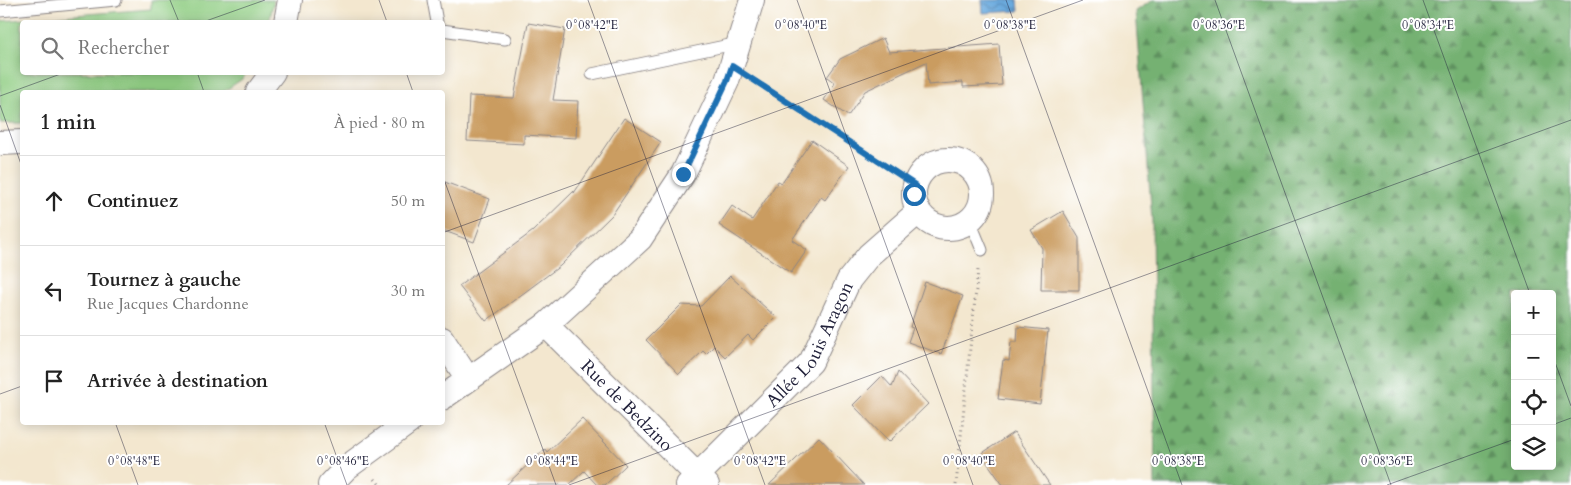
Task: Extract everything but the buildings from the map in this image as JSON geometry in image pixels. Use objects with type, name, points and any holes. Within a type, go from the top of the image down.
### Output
[{"type":"street","points":[[286,20],[290,0]]},
{"type":"street","points":[[445,396],[546,325],[640,239],[683,174],[727,81],[752,0]]},
{"type":"street","points":[[260,90],[271,75]]},
{"type":"street","points":[[0,143],[20,142]]},
{"type":"street","points":[[951,160],[962,162],[972,169],[978,178],[982,190],[982,201],[970,221],[948,228],[936,226],[926,221],[918,212],[915,203],[915,185],[920,174],[928,166],[939,161],[951,160]]},
{"type":"street","name":"Allée Louis Aragon","points":[[697,482],[811,362],[848,280],[869,255],[918,212]]},
{"type":"street","name":"Rue de Bedzino","points":[[546,325],[697,482]]},
{"type":"street","points":[[445,344],[468,379]]},
{"type":"street","points":[[330,485],[346,468],[405,425]]},
{"type":"lane","points":[[0,11],[116,0]]},
{"type":"lane","points":[[433,0],[437,20]]},
{"type":"lane","points":[[445,30],[505,39]]},
{"type":"lane","points":[[592,74],[739,44]]},
{"type":"lane","points":[[970,221],[982,250]]},
{"type":"path","points":[[732,66],[915,185]]},
{"type":"path","points":[[956,485],[976,282],[982,250]]},
{"type":"green space","points":[[151,0],[274,0],[269,20],[20,20],[20,75],[245,75],[226,90],[20,90],[20,123],[0,123],[0,21],[151,9]]},
{"type":"green space","points":[[1153,0],[1571,0],[1571,485],[1155,485],[1152,220],[1136,11]]},
{"type":"water","points":[[982,0],[1018,0],[1019,11],[983,13]]},
{"type":"route","points":[[683,174],[727,81],[732,66],[915,185],[914,194]]}]
